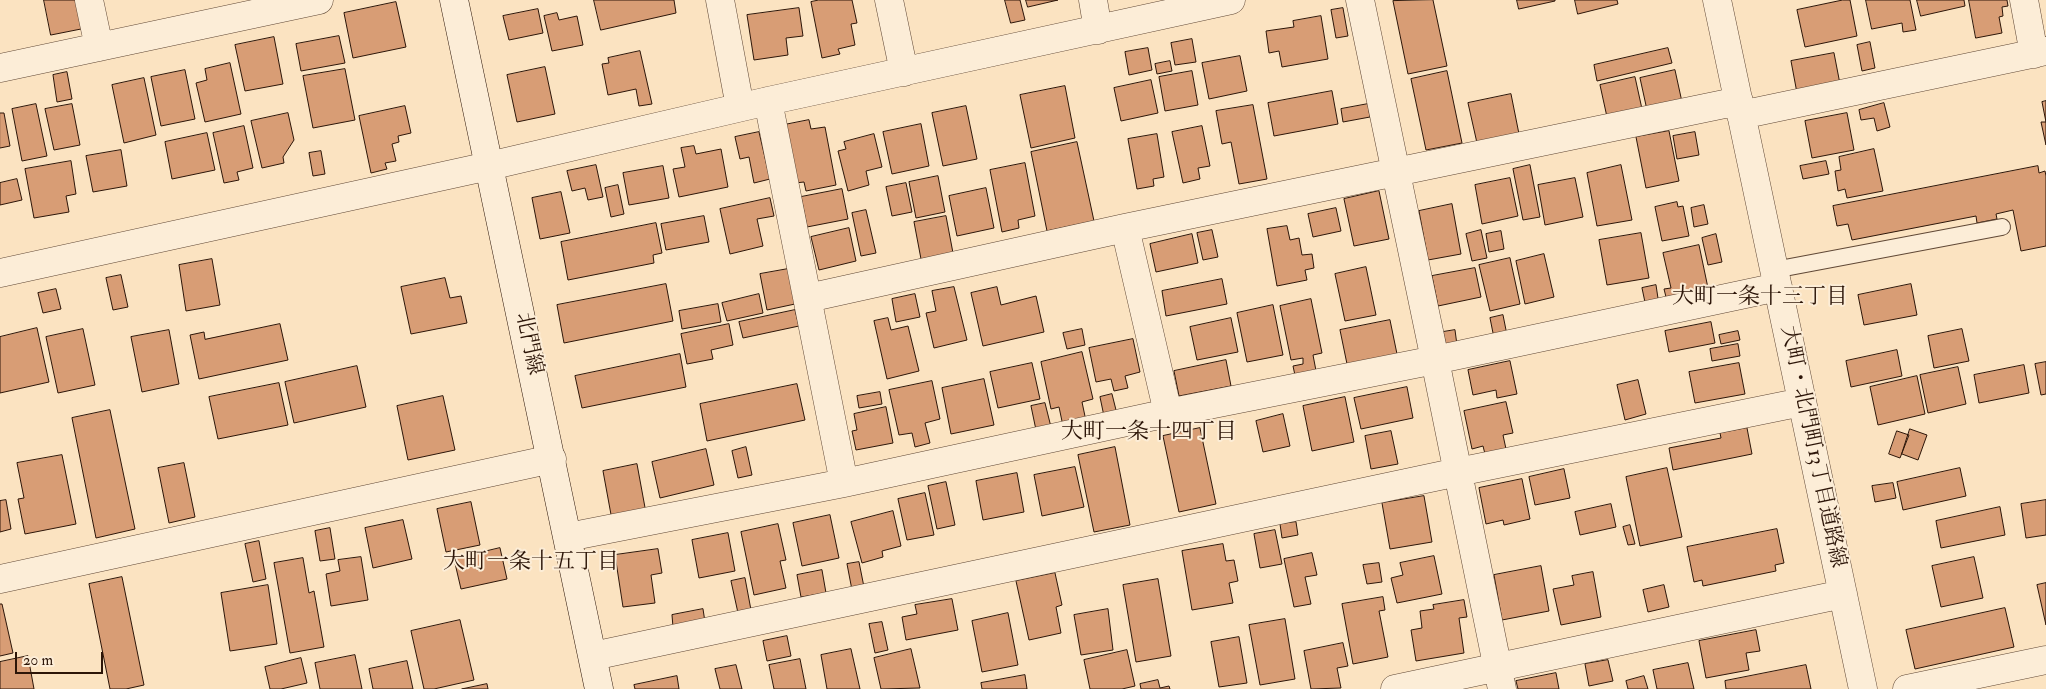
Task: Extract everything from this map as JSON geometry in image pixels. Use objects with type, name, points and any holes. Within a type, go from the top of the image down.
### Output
[{"type":"street","points":[[89,0],[99,47]]},
{"type":"street","points":[[0,68],[99,47],[250,7],[320,0]]},
{"type":"street","name":"北門線","points":[[454,0],[600,689]]},
{"type":"street","points":[[720,0],[740,107]]},
{"type":"street","points":[[889,0],[904,72]]},
{"type":"street","points":[[1092,0],[1098,30]]},
{"type":"street","points":[[0,273],[489,166],[768,100],[1231,0]]},
{"type":"street","points":[[1360,0],[1500,678]]},
{"type":"street","name":"大町・北門町13丁目道路線","points":[[1717,0],[1863,689]]},
{"type":"street","points":[[808,298],[1125,228],[1396,173],[2040,52],[2024,0]]},
{"type":"street","points":[[768,100],[844,483]]},
{"type":"street","points":[[1125,228],[1168,413]]},
{"type":"street","points":[[568,538],[844,483],[1168,413],[1435,360],[1776,279]]},
{"type":"street","points":[[592,656],[1458,472],[1802,402]]},
{"type":"street","points":[[0,579],[552,460]]},
{"type":"street","points":[[1395,689],[1500,678],[1843,594]]},
{"type":"street","points":[[1907,689],[2046,660]]},
{"type":"lane","points":[[1776,279],[2002,227]]},
{"type":"building","points":[[44,0],[81,0],[86,28],[51,35]]},
{"type":"building","points":[[594,0],[674,0],[676,13],[601,30]]},
{"type":"building","points":[[819,0],[852,0],[857,23],[851,24],[855,45],[838,49],[840,54],[822,58],[811,2]]},
{"type":"building","points":[[1005,0],[1020,0],[1025,20],[1011,23]]},
{"type":"building","points":[[1026,0],[1058,0],[1028,7]]},
{"type":"building","points":[[1433,0],[1447,66],[1408,74],[1393,1]]},
{"type":"building","points":[[1517,0],[1555,0],[1555,1],[1519,9]]},
{"type":"building","points":[[1575,0],[1617,0],[1618,4],[1578,14]]},
{"type":"building","points":[[1850,0],[1857,36],[1805,47],[1797,10]]},
{"type":"building","points":[[1866,0],[1910,0],[1916,30],[1903,32],[1902,23],[1872,29]]},
{"type":"building","points":[[1917,0],[1964,0],[1965,6],[1921,16]]},
{"type":"building","points":[[1969,0],[2007,0],[2008,6],[2002,7],[2003,16],[1999,17],[2002,33],[1976,38]]},
{"type":"building","points":[[396,2],[406,47],[353,58],[344,13]]},
{"type":"building","points":[[799,8],[803,36],[786,38],[788,55],[754,60],[747,15]]},
{"type":"building","points":[[1343,8],[1348,36],[1336,38],[1331,10]]},
{"type":"building","points":[[538,9],[543,33],[509,40],[503,16]]},
{"type":"building","points":[[557,13],[559,20],[577,16],[583,45],[552,51],[544,16]]},
{"type":"building","points":[[1321,16],[1328,59],[1282,67],[1279,51],[1269,53],[1266,31],[1294,27],[1293,21]]},
{"type":"building","points":[[339,36],[345,63],[301,71],[296,44]]},
{"type":"building","points":[[274,37],[283,84],[245,91],[235,45]]},
{"type":"building","points":[[1192,39],[1196,62],[1175,65],[1171,43]]},
{"type":"building","points":[[1870,42],[1875,68],[1862,71],[1857,45]]},
{"type":"building","points":[[1148,48],[1152,70],[1129,75],[1125,52]]},
{"type":"building","points":[[1668,48],[1672,63],[1597,81],[1594,65]]},
{"type":"building","points":[[640,51],[652,104],[639,106],[636,89],[608,95],[602,64],[609,63],[608,58]]},
{"type":"building","points":[[1834,53],[1840,84],[1797,93],[1791,61]]},
{"type":"building","points":[[1240,56],[1247,91],[1209,99],[1202,63]]},
{"type":"building","points":[[1170,61],[1172,71],[1157,74],[1155,64]]},
{"type":"building","points":[[230,63],[241,114],[205,122],[196,83],[207,80],[205,69]]},
{"type":"building","points":[[545,67],[555,114],[517,122],[507,75]]},
{"type":"building","points":[[345,69],[355,120],[313,128],[303,76]]},
{"type":"building","points":[[185,70],[195,119],[161,126],[151,77]]},
{"type":"building","points":[[1675,70],[1682,102],[1647,110],[1640,78]]},
{"type":"building","points":[[1192,71],[1198,105],[1165,111],[1159,77]]},
{"type":"building","points":[[1447,71],[1462,143],[1426,150],[1411,79]]},
{"type":"building","points":[[67,72],[72,99],[57,102],[53,75]]},
{"type":"building","points":[[1635,77],[1642,109],[1607,117],[1600,85]]},
{"type":"building","points":[[144,78],[156,135],[124,143],[112,85]]},
{"type":"building","points":[[1151,80],[1158,113],[1121,121],[1114,88]]},
{"type":"building","points":[[1065,86],[1075,138],[1031,148],[1020,95]]},
{"type":"building","points":[[1332,91],[1338,124],[1274,136],[1268,103]]},
{"type":"building","points":[[1511,94],[1519,134],[1477,143],[1468,103]]},
{"type":"building","points":[[2046,101],[2046,122],[2042,102]]},
{"type":"building","points":[[1884,103],[1890,127],[1877,131],[1874,118],[1861,120],[1859,110]]},
{"type":"building","points":[[36,104],[47,156],[22,161],[12,109]]},
{"type":"building","points":[[72,104],[80,145],[54,150],[45,109]]},
{"type":"building","points":[[1368,104],[1370,117],[1343,122],[1341,109]]},
{"type":"building","points":[[1253,105],[1267,179],[1239,184],[1231,142],[1222,144],[1216,111]]},
{"type":"building","points":[[405,106],[411,133],[398,136],[399,142],[392,144],[396,161],[385,163],[387,169],[371,173],[359,116]]},
{"type":"building","points":[[966,106],[977,159],[943,166],[932,113]]},
{"type":"building","points":[[0,113],[4,113],[10,146],[0,148]]},
{"type":"building","points":[[288,113],[294,140],[283,157],[284,163],[262,168],[251,121]]},
{"type":"building","points":[[1847,113],[1854,150],[1812,158],[1805,121]]},
{"type":"building","points":[[809,120],[811,129],[825,127],[836,185],[806,191],[804,182],[795,183],[784,125]]},
{"type":"building","points":[[2041,122],[2046,122],[2046,145]]},
{"type":"building","points":[[921,124],[929,166],[892,174],[883,132]]},
{"type":"building","points":[[244,126],[253,168],[237,172],[239,180],[224,183],[213,133]]},
{"type":"building","points":[[1202,126],[1210,166],[1198,168],[1200,179],[1183,183],[1172,132]]},
{"type":"building","points":[[1669,131],[1679,181],[1646,188],[1636,137]]},
{"type":"building","points":[[759,132],[770,179],[754,183],[749,157],[740,159],[735,137]]},
{"type":"building","points":[[1695,132],[1699,155],[1677,159],[1673,136]]},
{"type":"building","points":[[207,133],[215,170],[172,179],[165,142]]},
{"type":"building","points":[[874,134],[882,167],[866,171],[869,185],[848,191],[838,151],[846,149],[844,142]]},
{"type":"building","points":[[1157,134],[1164,177],[1153,179],[1154,186],[1137,189],[1128,139]]},
{"type":"building","points":[[1077,142],[1094,221],[1047,231],[1031,152]]},
{"type":"building","points":[[694,146],[696,154],[721,149],[728,187],[679,197],[673,169],[685,167],[681,148]]},
{"type":"building","points":[[1874,149],[1883,191],[1847,198],[1845,189],[1838,191],[1835,171],[1841,170],[1839,157]]},
{"type":"building","points":[[121,150],[127,186],[93,192],[86,156]]},
{"type":"building","points":[[321,151],[325,174],[313,176],[309,153]]},
{"type":"building","points":[[71,161],[76,194],[66,196],[69,212],[34,218],[25,169]]},
{"type":"building","points":[[1826,161],[1829,174],[1803,179],[1800,166]]},
{"type":"building","points":[[1025,163],[1035,216],[1018,220],[1019,228],[1002,232],[990,170]]},
{"type":"building","points":[[596,165],[603,197],[588,200],[585,188],[572,191],[567,171]]},
{"type":"building","points":[[1530,165],[1540,217],[1523,220],[1513,169]]},
{"type":"building","points":[[1621,165],[1632,220],[1597,226],[1587,173]]},
{"type":"building","points":[[663,166],[669,198],[629,205],[623,173]]},
{"type":"building","points":[[2038,166],[2039,173],[2045,171],[2046,176],[2046,246],[2021,251],[2013,210],[1996,214],[1997,219],[1977,223],[1976,216],[1852,240],[1848,224],[1837,226],[1833,206]]},
{"type":"building","points":[[938,176],[945,212],[916,218],[909,182]]},
{"type":"building","points":[[1510,178],[1518,216],[1482,224],[1475,185]]},
{"type":"building","points":[[1575,178],[1583,217],[1545,225],[1538,185]]},
{"type":"building","points":[[17,179],[22,200],[0,205],[0,183]]},
{"type":"building","points":[[906,183],[912,212],[892,216],[886,187]]},
{"type":"building","points":[[618,185],[624,214],[611,217],[605,188]]},
{"type":"building","points":[[986,188],[994,228],[957,236],[949,196]]},
{"type":"building","points":[[842,189],[848,219],[807,227],[801,197]]},
{"type":"building","points":[[1379,191],[1389,239],[1354,246],[1344,199]]},
{"type":"building","points":[[561,192],[570,233],[540,239],[532,198]]},
{"type":"building","points":[[770,198],[774,216],[757,219],[763,246],[730,254],[720,209]]},
{"type":"building","points":[[1677,202],[1678,207],[1683,206],[1689,236],[1662,241],[1655,207]]},
{"type":"building","points":[[1452,204],[1461,254],[1428,260],[1419,211]]},
{"type":"building","points":[[1704,205],[1708,224],[1694,227],[1691,208]]},
{"type":"building","points":[[1336,208],[1341,231],[1313,237],[1308,214]]},
{"type":"building","points":[[866,210],[876,253],[861,256],[852,213]]},
{"type":"building","points":[[704,216],[709,242],[666,250],[661,224]]},
{"type":"building","points":[[946,216],[953,253],[921,259],[914,222]]},
{"type":"building","points":[[656,223],[662,253],[653,255],[654,263],[568,280],[561,242]]},
{"type":"building","points":[[1287,226],[1290,240],[1299,238],[1302,255],[1312,254],[1314,268],[1305,270],[1307,280],[1277,286],[1267,229]]},
{"type":"building","points":[[849,228],[856,261],[819,270],[811,237]]},
{"type":"building","points":[[1212,230],[1218,257],[1203,260],[1197,233]]},
{"type":"building","points":[[1481,230],[1487,258],[1472,261],[1466,234]]},
{"type":"building","points":[[1501,231],[1504,249],[1489,252],[1486,234]]},
{"type":"building","points":[[1641,233],[1649,278],[1607,285],[1599,240]]},
{"type":"building","points":[[1192,234],[1198,263],[1156,272],[1150,244]]},
{"type":"building","points":[[1716,234],[1722,262],[1708,265],[1702,238]]},
{"type":"building","points":[[1699,245],[1708,288],[1666,297],[1664,289],[1671,288],[1663,253]]},
{"type":"building","points":[[1544,254],[1554,297],[1525,304],[1516,261]]},
{"type":"building","points":[[1510,258],[1520,304],[1490,311],[1479,265]]},
{"type":"building","points":[[212,259],[220,305],[186,311],[179,265]]},
{"type":"building","points":[[1366,267],[1376,315],[1345,321],[1335,274]]},
{"type":"building","points":[[1475,268],[1481,297],[1438,306],[1432,276]]},
{"type":"building","points":[[788,269],[795,304],[767,310],[760,274]]},
{"type":"building","points":[[121,275],[128,307],[113,310],[106,278]]},
{"type":"building","points":[[445,278],[450,298],[461,296],[467,323],[411,334],[401,287]]},
{"type":"building","points":[[1222,279],[1227,304],[1166,316],[1162,291]]},
{"type":"building","points":[[666,284],[673,321],[564,343],[557,305]]},
{"type":"building","points":[[1911,284],[1917,315],[1864,325],[1858,295]]},
{"type":"building","points":[[1656,285],[1659,305],[1646,307],[1642,288]]},
{"type":"building","points":[[954,287],[967,340],[934,348],[926,313],[936,311],[932,291]]},
{"type":"building","points":[[997,287],[1001,305],[1036,296],[1044,332],[983,346],[971,293]]},
{"type":"building","points":[[56,289],[61,309],[43,313],[38,293]]},
{"type":"building","points":[[759,294],[763,313],[727,321],[722,303]]},
{"type":"building","points":[[915,294],[920,317],[896,322],[892,299]]},
{"type":"building","points":[[1311,299],[1322,353],[1313,355],[1317,376],[1296,380],[1293,366],[1303,364],[1303,358],[1291,360],[1280,306]]},
{"type":"building","points":[[718,304],[721,322],[682,329],[679,311]]},
{"type":"building","points":[[1273,305],[1283,355],[1247,362],[1237,313]]},
{"type":"building","points":[[795,310],[799,326],[743,338],[739,322]]},
{"type":"building","points":[[1503,315],[1507,335],[1494,338],[1490,318]]},
{"type":"building","points":[[888,318],[891,330],[908,326],[919,371],[887,379],[874,321]]},
{"type":"building","points":[[1231,318],[1238,352],[1197,360],[1190,327]]},
{"type":"building","points":[[1390,320],[1397,354],[1347,364],[1340,330]]},
{"type":"building","points":[[1711,322],[1715,343],[1669,352],[1665,331]]},
{"type":"building","points":[[280,324],[288,360],[199,379],[190,335],[204,332],[205,339]]},
{"type":"building","points":[[729,324],[733,345],[711,350],[713,359],[687,364],[681,334]]},
{"type":"building","points":[[37,328],[49,382],[0,393],[0,337]]},
{"type":"building","points":[[83,329],[95,385],[58,393],[46,337]]},
{"type":"building","points":[[1082,329],[1085,345],[1067,349],[1063,333]]},
{"type":"building","points":[[1962,329],[1969,361],[1934,368],[1928,336]]},
{"type":"building","points":[[169,330],[179,384],[142,392],[131,337]]},
{"type":"building","points":[[1455,330],[1457,345],[1446,346],[1443,332]]},
{"type":"building","points":[[1738,331],[1740,340],[1721,344],[1719,335]]},
{"type":"building","points":[[1133,339],[1140,372],[1125,376],[1128,388],[1114,391],[1111,379],[1096,382],[1089,348]]},
{"type":"building","points":[[1738,344],[1740,356],[1712,361],[1710,349]]},
{"type":"building","points":[[1897,350],[1902,376],[1851,387],[1846,361]]},
{"type":"building","points":[[1082,352],[1093,399],[1082,402],[1086,421],[1063,426],[1059,407],[1051,409],[1041,362]]},
{"type":"building","points":[[680,354],[686,387],[582,408],[575,376]]},
{"type":"building","points":[[1226,360],[1231,386],[1179,396],[1174,371]]},
{"type":"building","points":[[1510,361],[1517,394],[1497,398],[1496,390],[1473,395],[1468,370]]},
{"type":"building","points":[[2046,362],[2046,394],[2041,395],[2035,364]]},
{"type":"building","points":[[1032,363],[1040,399],[998,408],[990,372]]},
{"type":"building","points":[[1739,363],[1745,394],[1695,403],[1689,372]]},
{"type":"building","points":[[2024,365],[2029,393],[1979,403],[1974,375]]},
{"type":"building","points":[[357,366],[366,407],[294,423],[285,382]]},
{"type":"building","points":[[1958,367],[1966,404],[1928,413],[1920,375]]},
{"type":"building","points":[[1917,376],[1925,414],[1878,425],[1870,387]]},
{"type":"building","points":[[984,379],[994,425],[951,434],[942,388]]},
{"type":"building","points":[[1638,380],[1646,414],[1625,420],[1617,385]]},
{"type":"building","points":[[932,381],[940,419],[925,423],[930,443],[915,447],[912,433],[899,435],[889,390]]},
{"type":"building","points":[[279,383],[288,425],[218,439],[209,397]]},
{"type":"building","points":[[797,384],[805,420],[707,441],[700,404]]},
{"type":"building","points":[[1407,387],[1413,418],[1361,429],[1354,398]]},
{"type":"building","points":[[880,392],[882,404],[859,408],[857,396]]},
{"type":"building","points":[[1112,394],[1118,418],[1105,421],[1100,397]]},
{"type":"building","points":[[443,396],[455,450],[408,460],[397,406]]},
{"type":"building","points":[[1345,397],[1354,442],[1312,451],[1303,406]]},
{"type":"building","points":[[1506,402],[1513,433],[1503,435],[1506,449],[1485,454],[1483,446],[1472,449],[1464,411]]},
{"type":"building","points":[[1045,403],[1051,427],[1036,430],[1031,406]]},
{"type":"building","points":[[886,407],[893,443],[856,450],[852,431],[857,430],[854,414]]},
{"type":"building","points":[[110,410],[135,529],[96,538],[72,418]]},
{"type":"building","points":[[1283,414],[1290,446],[1263,452],[1256,421]]},
{"type":"building","points":[[1200,428],[1216,504],[1179,512],[1163,436]]},
{"type":"building","points":[[1747,428],[1752,454],[1673,470],[1669,448],[1721,438],[1720,433]]},
{"type":"building","points":[[1910,429],[1927,435],[1918,460],[1902,454]]},
{"type":"building","points":[[1391,431],[1398,464],[1371,469],[1365,436]]},
{"type":"building","points":[[1897,431],[1909,435],[1900,458],[1889,454]]},
{"type":"building","points":[[746,447],[752,475],[738,478],[732,451]]},
{"type":"building","points":[[1115,447],[1130,525],[1094,532],[1078,455]]},
{"type":"building","points":[[706,449],[714,485],[660,498],[652,462]]},
{"type":"building","points":[[62,455],[76,524],[25,534],[18,499],[24,498],[17,463]]},
{"type":"building","points":[[184,463],[195,517],[169,523],[158,468]]},
{"type":"building","points":[[637,464],[646,513],[612,520],[603,471]]},
{"type":"building","points":[[1075,467],[1084,507],[1042,516],[1034,475]]},
{"type":"building","points":[[1667,468],[1682,537],[1640,546],[1626,477]]},
{"type":"building","points":[[1960,468],[1966,496],[1903,510],[1897,482]]},
{"type":"building","points":[[1564,469],[1570,498],[1535,505],[1529,477]]},
{"type":"building","points":[[1017,473],[1024,512],[983,520],[976,481]]},
{"type":"building","points":[[1522,479],[1530,519],[1504,525],[1503,520],[1486,524],[1479,488]]},
{"type":"building","points":[[946,482],[955,525],[937,529],[928,486]]},
{"type":"building","points":[[1893,483],[1896,498],[1875,502],[1872,486]]},
{"type":"building","points":[[925,493],[934,535],[907,540],[898,499]]},
{"type":"building","points":[[1424,496],[1432,542],[1390,549],[1382,503]]},
{"type":"building","points":[[6,500],[11,529],[0,532],[0,501]]},
{"type":"building","points":[[2046,500],[2046,535],[2026,538],[2021,504]]},
{"type":"building","points":[[471,502],[480,545],[446,552],[437,509]]},
{"type":"building","points":[[1611,504],[1616,527],[1580,535],[1575,512]]},
{"type":"building","points":[[2000,507],[2005,535],[1941,548],[1936,521]]},
{"type":"building","points":[[893,511],[901,546],[882,551],[883,557],[862,563],[851,522]]},
{"type":"building","points":[[830,515],[839,558],[802,566],[793,523]]},
{"type":"building","points":[[403,520],[412,559],[373,568],[365,528]]},
{"type":"building","points":[[1296,522],[1298,535],[1282,538],[1280,524]]},
{"type":"building","points":[[778,524],[786,560],[780,561],[786,588],[754,595],[741,532]]},
{"type":"building","points":[[1630,525],[1635,544],[1628,545],[1623,527]]},
{"type":"building","points":[[330,528],[335,559],[320,561],[315,531]]},
{"type":"building","points":[[1777,529],[1784,563],[1775,565],[1776,571],[1703,586],[1702,580],[1694,582],[1687,547]]},
{"type":"building","points":[[1275,530],[1282,564],[1260,568],[1254,534]]},
{"type":"building","points":[[728,533],[735,571],[699,578],[692,540]]},
{"type":"building","points":[[259,541],[266,579],[253,582],[245,544]]},
{"type":"building","points":[[1223,544],[1226,561],[1234,560],[1238,581],[1229,583],[1233,603],[1192,610],[1182,551]]},
{"type":"building","points":[[500,548],[507,579],[461,589],[454,559]]},
{"type":"building","points":[[658,549],[662,573],[651,575],[655,603],[623,607],[615,555]]},
{"type":"building","points":[[1312,553],[1317,575],[1305,577],[1311,604],[1294,607],[1284,559]]},
{"type":"building","points":[[1434,556],[1442,594],[1397,603],[1391,578],[1403,575],[1400,563]]},
{"type":"building","points":[[361,557],[368,600],[331,606],[326,574],[340,571],[338,560]]},
{"type":"building","points":[[1974,557],[1983,598],[1941,607],[1932,566]]},
{"type":"building","points":[[303,558],[309,593],[314,591],[324,647],[290,653],[274,563]]},
{"type":"building","points":[[859,562],[864,587],[852,590],[847,564]]},
{"type":"building","points":[[1379,563],[1382,582],[1367,584],[1363,565]]},
{"type":"building","points":[[1541,566],[1549,611],[1502,620],[1494,575]]},
{"type":"building","points":[[822,570],[826,593],[801,597],[797,575]]},
{"type":"building","points":[[1593,572],[1601,617],[1561,625],[1553,589],[1574,585],[1572,576]]},
{"type":"building","points":[[1055,573],[1062,605],[1056,607],[1061,633],[1029,640],[1016,581]]},
{"type":"building","points":[[122,577],[144,685],[126,689],[110,689],[89,584]]},
{"type":"building","points":[[745,578],[751,610],[738,613],[731,581]]},
{"type":"building","points":[[1158,579],[1171,656],[1136,662],[1123,585]]},
{"type":"building","points":[[2046,583],[2046,625],[2037,585]]},
{"type":"building","points":[[268,585],[277,644],[230,651],[221,593]]},
{"type":"building","points":[[1664,585],[1669,607],[1648,612],[1643,590]]},
{"type":"building","points":[[1383,597],[1385,610],[1379,611],[1388,657],[1353,664],[1342,604]]},
{"type":"building","points":[[952,599],[958,630],[906,640],[902,617],[917,614],[915,605]]},
{"type":"building","points":[[1464,600],[1467,617],[1459,618],[1464,653],[1416,661],[1411,630],[1422,628],[1420,611],[1434,609],[1433,605]]},
{"type":"building","points":[[0,604],[2,604],[13,653],[0,656]]},
{"type":"building","points":[[2005,608],[2014,647],[1915,669],[1906,630]]},
{"type":"building","points":[[703,609],[705,622],[673,627],[672,615]]},
{"type":"building","points":[[1108,609],[1113,650],[1081,655],[1074,615]]},
{"type":"building","points":[[1008,613],[1018,665],[982,672],[972,621]]},
{"type":"building","points":[[1285,619],[1295,679],[1260,685],[1249,625]]},
{"type":"building","points":[[460,620],[474,680],[434,689],[424,689],[411,631]]},
{"type":"building","points":[[882,622],[888,650],[875,653],[869,624]]},
{"type":"building","points":[[1756,630],[1760,651],[1746,653],[1749,670],[1706,678],[1699,641]]},
{"type":"building","points":[[787,636],[791,656],[767,661],[763,641]]},
{"type":"building","points":[[1239,637],[1247,683],[1219,687],[1211,642]]},
{"type":"building","points":[[1343,643],[1348,666],[1337,668],[1341,688],[1311,689],[1304,651]]},
{"type":"building","points":[[851,649],[860,689],[827,689],[821,655]]},
{"type":"building","points":[[911,649],[920,688],[881,689],[874,658]]},
{"type":"building","points":[[1127,650],[1135,686],[1122,689],[1090,689],[1084,660]]},
{"type":"building","points":[[355,655],[362,689],[320,689],[315,663]]},
{"type":"building","points":[[28,656],[34,689],[0,689],[0,662]]},
{"type":"building","points":[[301,658],[307,683],[281,689],[270,689],[265,667]]},
{"type":"building","points":[[800,659],[806,689],[774,689],[769,665]]},
{"type":"building","points":[[1608,660],[1613,681],[1589,686],[1585,664]]},
{"type":"building","points":[[407,661],[413,689],[373,689],[369,669]]},
{"type":"building","points":[[1688,663],[1694,689],[1657,689],[1653,670]]},
{"type":"building","points":[[736,665],[742,689],[720,689],[715,669]]},
{"type":"building","points":[[1806,665],[1811,689],[1726,689],[1725,681]]},
{"type":"building","points":[[1556,673],[1559,689],[1518,689],[1516,681]]},
{"type":"building","points":[[1025,675],[1027,689],[982,689],[981,683]]},
{"type":"building","points":[[677,676],[679,689],[635,689],[634,685]]},
{"type":"building","points":[[1644,676],[1648,689],[1628,689],[1626,681]]},
{"type":"building","points":[[1158,680],[1160,688],[1169,686],[1170,689],[1141,689],[1140,684]]},
{"type":"building","points":[[487,684],[488,689],[462,689]]},
{"type":"district","name":"大町一条十三丁目","points":[[1760,298]]},
{"type":"district","name":"大町一条十四丁目","points":[[1149,433]]},
{"type":"district","name":"大町一条十五丁目","points":[[531,563]]}]
